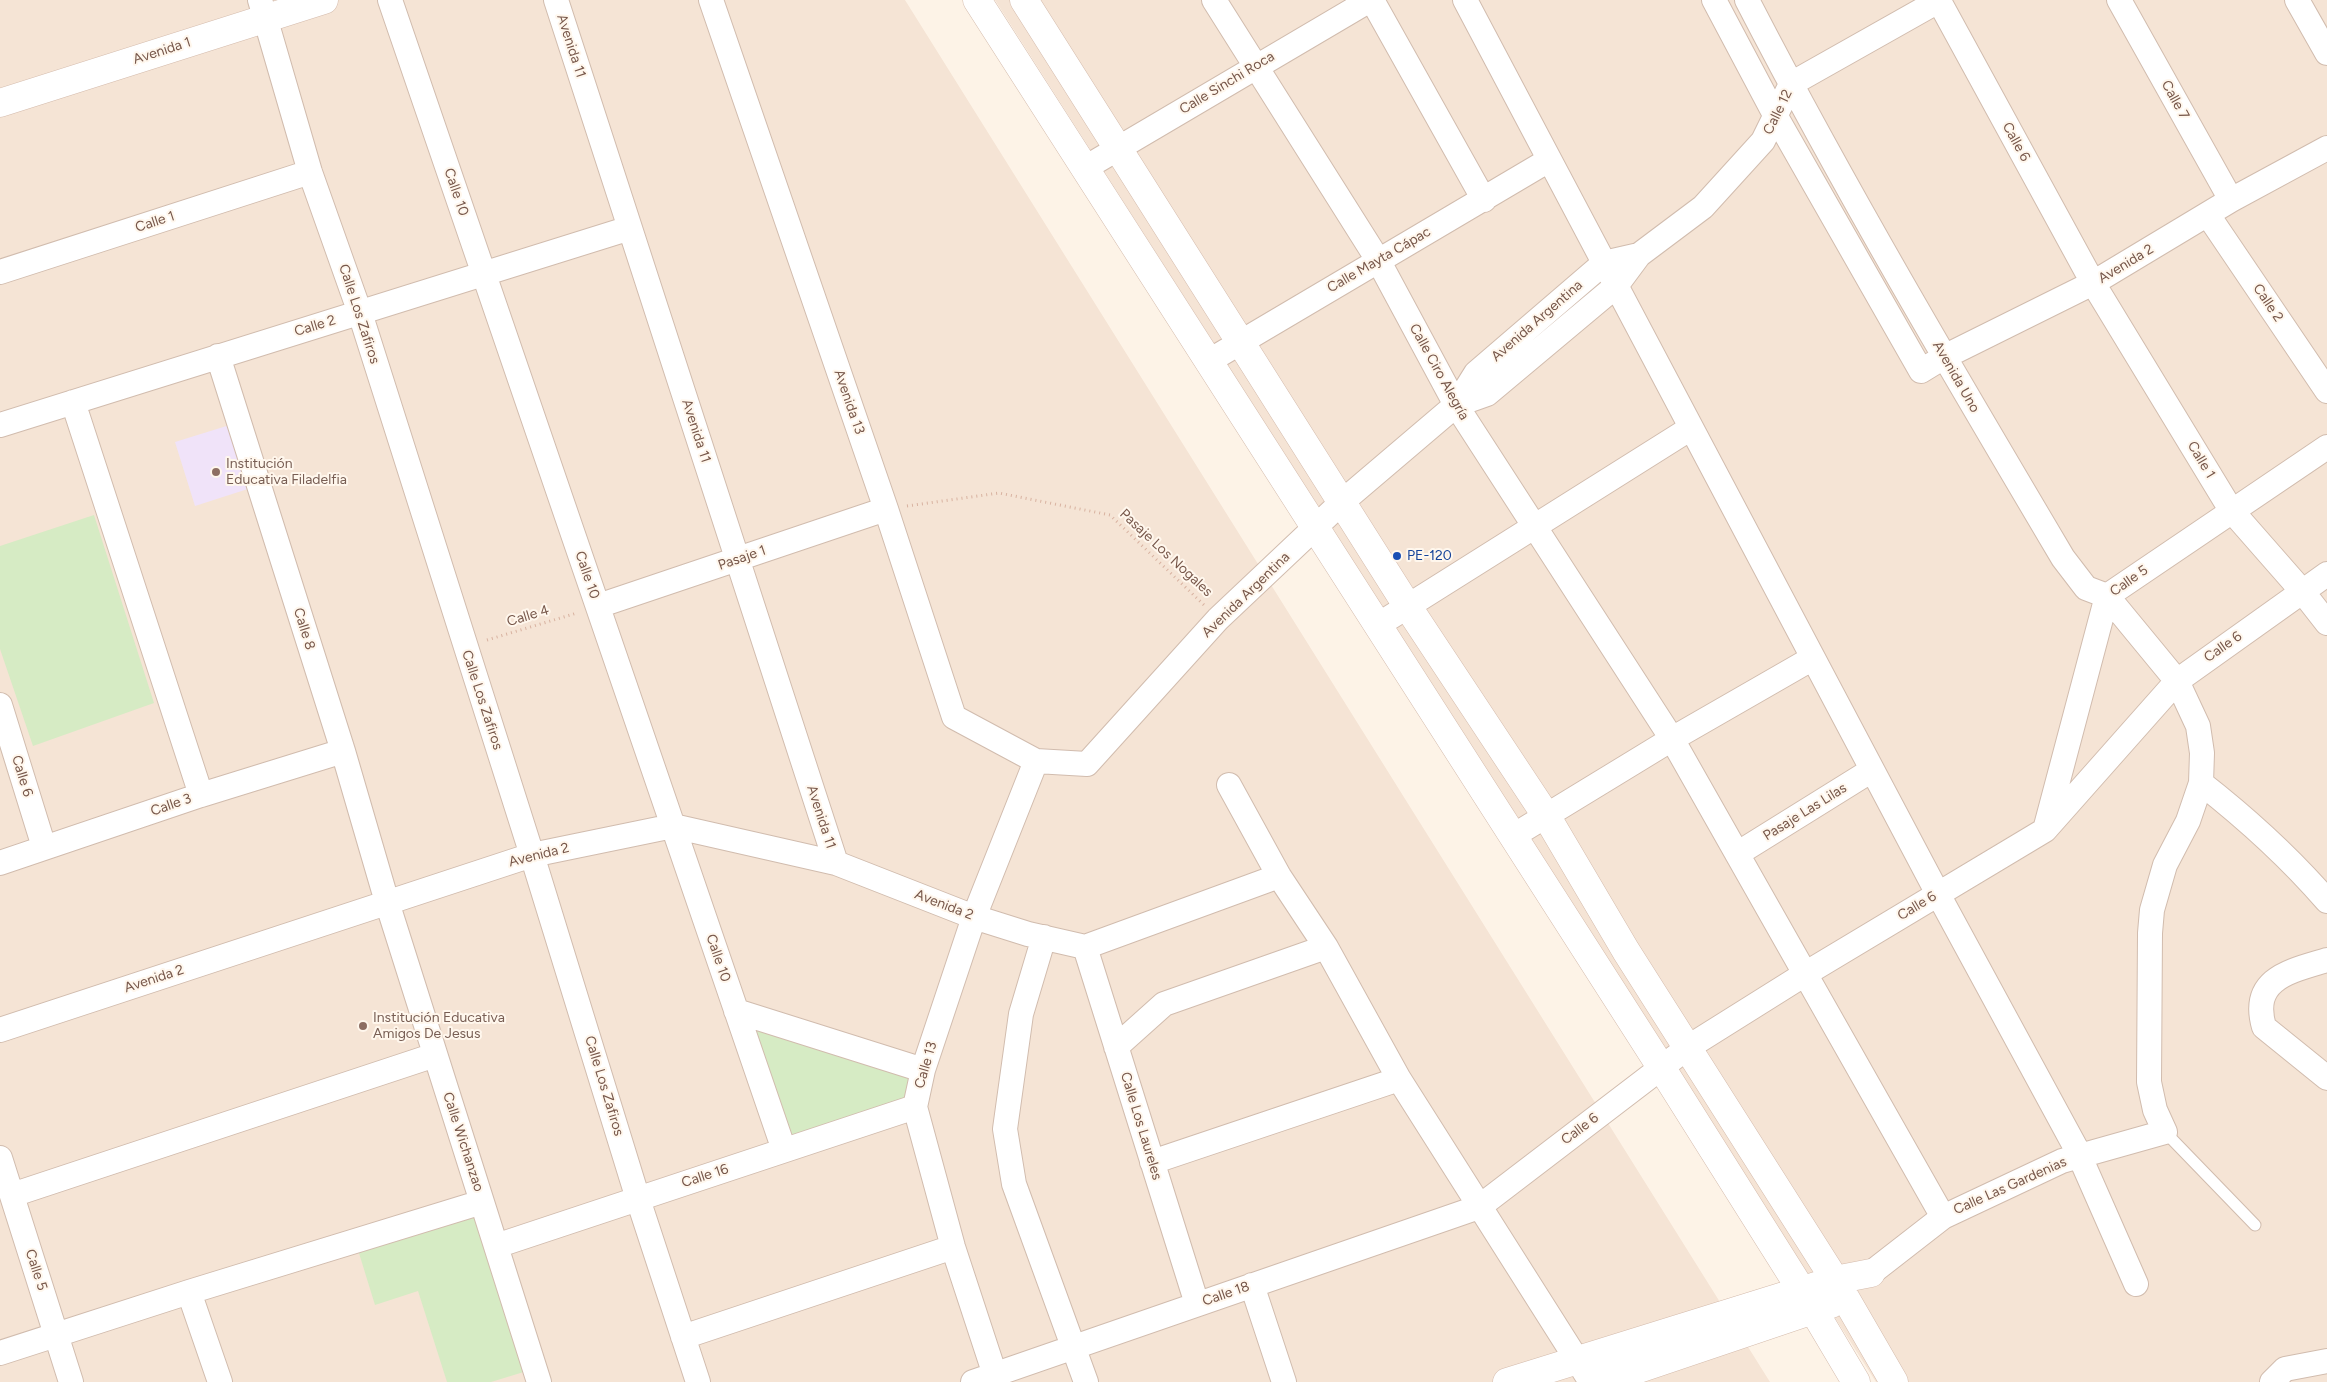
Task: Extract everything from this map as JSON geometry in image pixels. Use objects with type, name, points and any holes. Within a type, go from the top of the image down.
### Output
[{"type":"street","name":"Avenida 1","points":[[0,103],[263,9],[324,0]]},
{"type":"street","name":"Calle 10","points":[[390,0],[784,1150]]},
{"type":"street","name":"Avenida 11","points":[[556,0],[836,863]]},
{"type":"street","name":"Avenida 13","points":[[712,0],[886,509],[954,717],[1036,761]]},
{"type":"street","points":[[977,0],[1316,526],[1661,1067],[1808,1300],[1856,1382]]},
{"type":"street","points":[[1024,0],[1408,607],[1547,817],[1626,951],[1840,1289],[1894,1382]]},
{"type":"street","name":"Calle Ciro Alegría","points":[[1214,0],[1378,260],[1456,405],[1672,739],[1942,1217]]},
{"type":"street","points":[[1371,0],[1484,200]]},
{"type":"street","name":"Calle Sinchi Roca","points":[[1085,168],[1371,0]]},
{"type":"street","points":[[1465,0],[1872,770],[2077,1150],[2078,1156],[2136,1284]]},
{"type":"street","name":"Avenida Uno","points":[[1714,0],[1776,115],[1921,371]]},
{"type":"street","name":"Avenida Uno","points":[[1747,0],[1791,84],[1944,357],[2063,558],[2086,588],[2106,596],[2177,680],[2198,726],[2202,753],[2201,783],[2188,821],[2165,865],[2152,910],[2150,933],[2149,1082],[2155,1110],[2165,1132]]},
{"type":"street","name":"Calle 12","points":[[1616,286],[1640,255],[1703,207],[1763,142],[1791,84],[1939,0]]},
{"type":"street","name":"Calle 6","points":[[1939,0],[2093,283]]},
{"type":"street","name":"Calle 7","points":[[2119,0],[2231,200]]},
{"type":"street","points":[[2298,0],[2327,53]]},
{"type":"street","name":"Calle Los Zafiros","points":[[263,9],[310,172],[360,313],[532,855],[638,1198],[698,1382]]},
{"type":"street","name":"Avenida 2","points":[[1921,371],[1944,357],[2093,283],[2231,200],[2327,148]]},
{"type":"street","name":"Calle Mayta Cápac","points":[[1209,360],[1484,200],[1549,160]]},
{"type":"street","name":"Calle 1","points":[[0,272],[310,172]]},
{"type":"street","name":"Calle 2","points":[[2208,215],[2327,391]]},
{"type":"street","name":"Calle 2","points":[[0,425],[630,228]]},
{"type":"street","name":"Calle 12","points":[[1604,263],[1640,255]]},
{"type":"street","name":"Avenida Argentina","points":[[1036,761],[1087,764],[1218,618],[1342,502],[1456,405],[1476,373],[1604,263]]},
{"type":"street","name":"Calle 1","points":[[2093,283],[2231,510],[2302,591],[2327,623]]},
{"type":"street","name":"Avenida Argentina","points":[[1456,405],[1487,394],[1616,286]]},
{"type":"street","name":"Calle 8","points":[[218,356],[343,751],[387,902]]},
{"type":"street","points":[[73,402],[201,795]]},
{"type":"street","points":[[1378,625],[1691,428]]},
{"type":"street","name":"Calle 5","points":[[2045,830],[2106,596],[2327,447]]},
{"type":"street","name":"Pasaje 1","points":[[598,606],[886,509]]},
{"type":"street","name":"Calle 6","points":[[1479,1207],[1687,1048],[1804,974],[2045,830],[2177,680],[2327,574]]},
{"type":"street","points":[[1513,836],[1672,739],[1813,658]]},
{"type":"street","name":"Calle 6","points":[[0,705],[44,847]]},
{"type":"street","name":"Calle 3","points":[[0,863],[201,795],[343,751]]},
{"type":"street","name":"Calle 13","points":[[984,1378],[953,1247],[915,1107],[923,1070],[974,917],[1036,761]]},
{"type":"street","name":"Pasaje Las Lilas","points":[[1737,854],[1872,770]]},
{"type":"street","points":[[2201,783],[2239,812],[2300,869],[2327,901]]},
{"type":"street","points":[[1229,785],[1279,876],[1326,947],[1399,1079],[1591,1382]]},
{"type":"street","name":"Avenida 2","points":[[0,1030],[532,855],[673,826],[836,863],[974,917],[1044,938],[1085,947]]},
{"type":"street","points":[[1085,947],[1279,876]]},
{"type":"street","name":"Calle Wichanzao","points":[[387,902],[496,1246],[535,1381]]},
{"type":"street","points":[[1044,938],[1021,1014],[1005,1130],[1014,1184],[1086,1382]]},
{"type":"street","name":"Calle Los Laureles","points":[[1085,947],[1197,1304]]},
{"type":"street","points":[[1116,1047],[1164,1004],[1326,947]]},
{"type":"street","points":[[2327,960],[2276,978],[2266,991],[2260,1008],[2264,1026],[2327,1078]]},
{"type":"street","points":[[736,1011],[923,1070]]},
{"type":"street","points":[[12,1196],[435,1055]]},
{"type":"street","points":[[1152,1162],[1399,1079]]},
{"type":"street","name":"Calle 16","points":[[496,1246],[915,1107]]},
{"type":"street","name":"Calle Las Gardenias","points":[[1600,1382],[1840,1289],[1871,1273],[1942,1217],[2062,1161],[2165,1132]]},
{"type":"street","name":"Calle 5","points":[[0,1158],[71,1382]]},
{"type":"street","points":[[0,1353],[189,1292],[482,1202]]},
{"type":"street","name":"Calle 18","points":[[984,1378],[1479,1207]]},
{"type":"street","points":[[684,1337],[953,1247]]},
{"type":"street","points":[[1252,1285],[1284,1382]]},
{"type":"street","points":[[189,1292],[220,1382]]},
{"type":"street","name":"Calle Las Gardenias","points":[[1507,1382],[1576,1359],[1808,1300]]},
{"type":"street","points":[[2272,1382],[2285,1368],[2327,1361]]},
{"type":"lane","points":[[2165,1132],[2255,1225]]},
{"type":"path","name":"Pasaje Los Nogales","points":[[886,509],[999,493],[1110,515],[1218,618]]},
{"type":"path","name":"Calle 4","points":[[465,647],[598,606]]},
{"type":"shaded area","points":[[0,0],[905,0],[1770,1382],[0,1382]]},
{"type":"shaded area","points":[[995,0],[2327,0],[2327,1382],[1876,1382]]},
{"type":"shaded area","name":"Institución Educativa Filadelfia","points":[[233,424],[254,487],[195,506],[175,442]]},
{"type":"green space","points":[[94,515],[154,703],[33,746],[0,649],[0,546]]},
{"type":"green space","points":[[736,1011],[923,1070],[915,1107],[784,1150]]},
{"type":"green space","points":[[478,1213],[527,1371],[491,1382],[447,1382],[418,1291],[375,1305],[358,1250]]},
{"type":"place","name":"Institución Educativa Filadelfia","points":[[216,472]]},
{"type":"place","name":"PE-120","points":[[1397,556]]},
{"type":"place","name":"Institución Educativa Amigos De Jesus","points":[[363,1026]]}]
